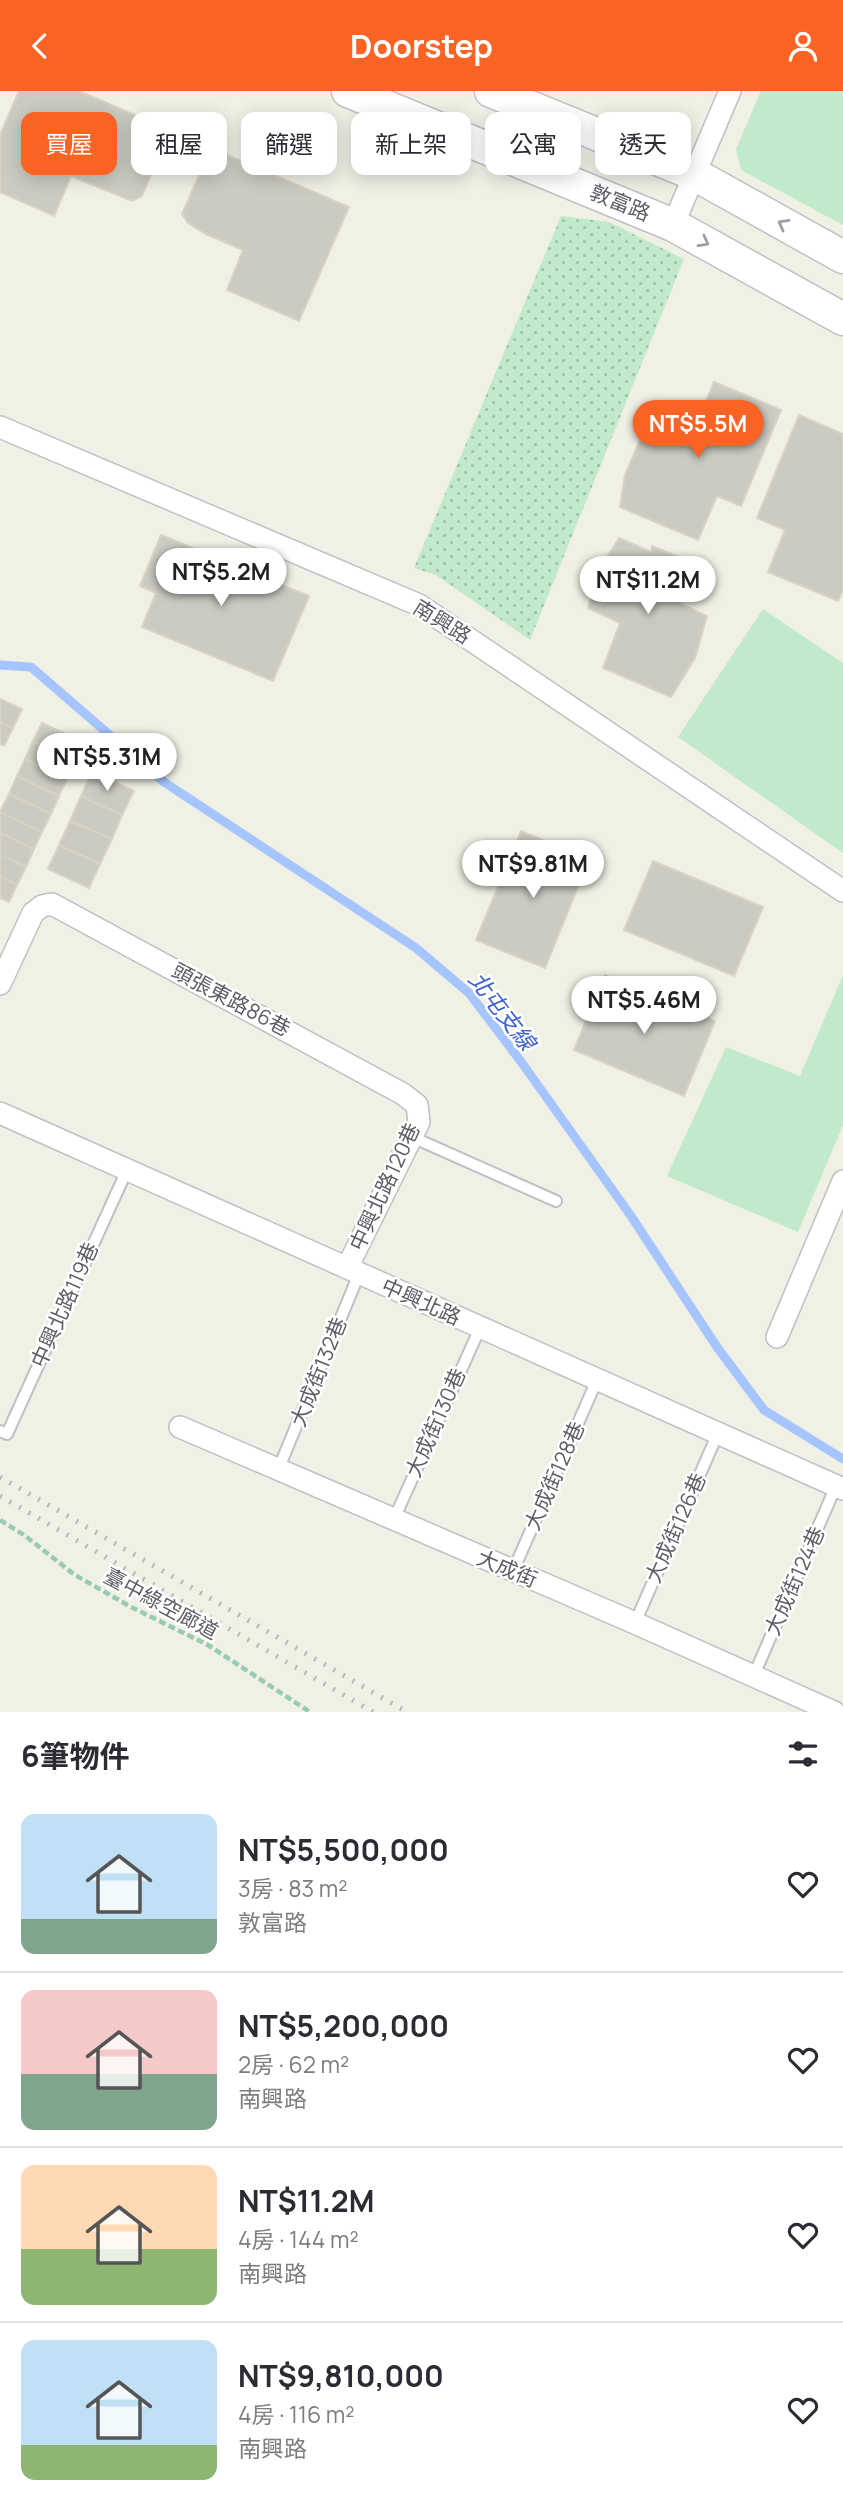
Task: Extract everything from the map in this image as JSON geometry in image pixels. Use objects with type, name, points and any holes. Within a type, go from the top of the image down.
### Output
[{"type":"street","name":"敦富路","points":[[348,91],[673,225],[843,319]]},
{"type":"street","points":[[491,91],[694,174],[843,257]]},
{"type":"street","points":[[673,225],[730,91]]},
{"type":"street","name":"南興路","points":[[0,427],[419,605],[843,891]]},
{"type":"street","name":"頭張東路86巷","points":[[0,984],[33,913],[42,906],[52,904],[285,1029],[403,1094],[418,1105]]},
{"type":"street","name":"中興北路120巷","points":[[353,1271],[419,1122],[418,1105]]},
{"type":"street","name":"中興北路","points":[[0,1113],[839,1488]]},
{"type":"street","points":[[777,1337],[843,1181]]},
{"type":"street","name":"大成街","points":[[180,1427],[834,1712]]},
{"type":"lane","points":[[412,1137],[556,1201]]},
{"type":"lane","name":"中興北路119巷","points":[[0,1431],[7,1434],[127,1170]]},
{"type":"lane","name":"大成街132巷","points":[[278,1469],[353,1271]]},
{"type":"lane","name":"大成街130巷","points":[[394,1519],[480,1328]]},
{"type":"lane","name":"大成街128巷","points":[[513,1571],[597,1380]]},
{"type":"lane","name":"大成街126巷","points":[[635,1623],[718,1433]]},
{"type":"lane","name":"大成街124巷","points":[[754,1675],[839,1488]]},
{"type":"path","name":"臺中綠空廊道","points":[[0,1520],[75,1575],[131,1608],[208,1645],[310,1712]]},
{"type":"green space","points":[[761,91],[843,91],[843,225],[741,170],[736,149]]},
{"type":"green space","points":[[561,216],[609,222],[684,259],[530,640],[436,575],[414,568]]},
{"type":"green space","points":[[763,609],[843,663],[843,853],[678,737]]},
{"type":"green space","points":[[843,975],[843,1125],[798,1232],[667,1176],[726,1047],[800,1076]]},
{"type":"building","points":[[19,91],[79,91],[131,113],[131,175],[151,175],[142,196],[132,201],[71,176],[54,216],[0,192],[0,135]]},
{"type":"building","points":[[227,155],[241,161],[241,175],[274,175],[349,207],[299,321],[227,290],[243,250],[206,234],[188,223],[182,214],[199,175],[227,175]]},
{"type":"building","points":[[714,382],[781,410],[741,506],[717,496],[698,540],[620,507],[625,475],[643,433],[661,408],[697,423]]},
{"type":"building","points":[[799,415],[843,434],[843,590],[838,601],[768,572],[785,530],[757,518]]},
{"type":"building","points":[[161,535],[309,596],[273,681],[142,627],[156,593],[140,586]]},
{"type":"building","points":[[619,538],[651,552],[652,546],[691,562],[675,601],[707,616],[695,658],[671,697],[603,668],[620,623],[588,608],[601,567]]},
{"type":"building","points":[[0,699],[22,709],[13,728],[0,722]]},
{"type":"building","points":[[0,722],[13,728],[4,746],[0,744]]},
{"type":"building","points":[[42,723],[84,743],[76,761],[33,741]]},
{"type":"building","points":[[33,741],[76,761],[67,779],[25,759]]},
{"type":"building","points":[[25,759],[67,779],[59,796],[17,776]]},
{"type":"building","points":[[92,772],[134,791],[122,815],[81,796]]},
{"type":"building","points":[[17,776],[59,796],[51,814],[9,794]]},
{"type":"building","points":[[9,794],[51,814],[42,832],[0,812]]},
{"type":"building","points":[[81,796],[122,815],[112,839],[70,821]]},
{"type":"building","points":[[0,812],[42,832],[34,849],[0,833]]},
{"type":"building","points":[[70,821],[112,839],[100,864],[59,845]]},
{"type":"building","points":[[521,831],[589,860],[545,968],[476,940]]},
{"type":"building","points":[[0,833],[34,849],[26,867],[0,855]]},
{"type":"building","points":[[59,845],[100,864],[89,888],[48,869]]},
{"type":"building","points":[[0,855],[26,867],[17,885],[0,876]]},
{"type":"building","points":[[653,861],[763,907],[734,976],[624,930]]},
{"type":"building","points":[[0,876],[17,885],[9,902],[0,898]]},
{"type":"building","points":[[605,975],[715,1021],[684,1096],[574,1050]]},
{"type":"waterway","name":"北屯支線","points":[[0,665],[31,667],[164,782],[416,948],[469,993],[631,1216],[717,1347],[764,1410],[843,1459]]},
{"type":"railway","points":[[0,1477],[407,1712]]},
{"type":"railway","points":[[0,1496],[373,1712]]}]
